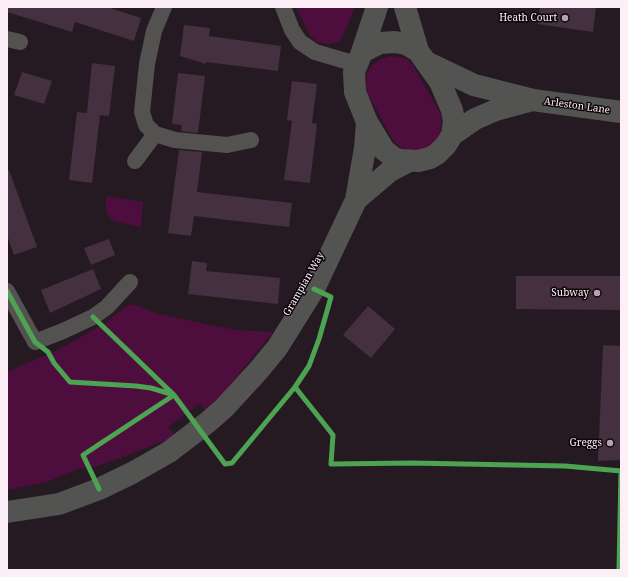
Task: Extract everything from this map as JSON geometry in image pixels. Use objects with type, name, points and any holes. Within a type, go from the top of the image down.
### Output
[{"type":"street","points":[[164,7],[154,31],[143,88],[142,112],[146,125],[155,134],[175,140],[226,145],[251,140]]},
{"type":"street","points":[[283,7],[292,30],[300,42],[315,52],[359,58],[380,43],[395,42],[406,44],[423,57]]},
{"type":"street","points":[[377,7],[359,58],[354,79],[356,92],[367,122],[384,150],[394,158],[409,161],[430,158],[437,154],[446,145],[452,135],[454,121],[452,110],[440,82],[423,57],[405,7]]},
{"type":"street","name":"Arleston Lane","points":[[423,57],[474,85],[533,100],[621,112]]},
{"type":"street","name":"Arleston Lane","points":[[452,135],[475,119],[496,110],[533,100]]},
{"type":"street","name":"Grampian Way","points":[[7,512],[59,504],[99,489],[170,452],[224,408],[268,359],[303,307],[331,256],[356,200],[365,148],[367,122]]},
{"type":"street","points":[[135,161],[155,134]]},
{"type":"street","name":"Grampian Way","points":[[356,200],[390,172],[409,161]]},
{"type":"street","points":[[7,292],[34,342],[63,332],[93,317],[107,307],[130,282]]},
{"type":"shaded area","points":[[296,7],[355,7],[340,42],[329,44],[318,42],[311,37]]},
{"type":"shaded area","points":[[392,56],[407,59],[413,65],[440,113],[442,119],[439,137],[433,145],[425,149],[408,150],[398,146],[393,140],[366,90],[367,73],[371,66],[381,59]]},
{"type":"shaded area","points":[[106,196],[143,202],[141,227],[113,221],[106,213]]},
{"type":"shaded area","points":[[133,304],[158,314],[236,330],[273,332],[221,396],[205,410],[200,403],[168,427],[175,434],[169,439],[98,466],[78,469],[47,482],[7,490],[7,372],[56,351],[104,324],[125,307]]},
{"type":"building","points":[[7,7],[107,7],[141,18],[134,41],[75,22],[72,32],[7,12]]},
{"type":"building","points":[[540,7],[596,7],[593,32],[538,24]]},
{"type":"building","points":[[184,25],[210,28],[209,36],[281,46],[278,71],[206,62],[206,64],[180,56]]},
{"type":"building","points":[[92,63],[115,66],[109,116],[100,115],[92,183],[69,180],[77,112],[87,113]]},
{"type":"building","points":[[22,72],[52,81],[44,104],[14,95]]},
{"type":"building","points":[[178,73],[205,76],[198,133],[181,131],[182,125],[172,124]]},
{"type":"building","points":[[292,81],[317,84],[312,123],[317,124],[310,183],[284,180],[292,121],[287,120]]},
{"type":"building","points":[[179,150],[202,152],[197,192],[292,203],[289,227],[194,216],[191,236],[168,233]]},
{"type":"building","points":[[7,170],[9,170],[37,247],[14,255],[7,235]]},
{"type":"building","points":[[109,239],[115,255],[91,265],[84,248]]},
{"type":"building","points":[[192,261],[207,263],[206,271],[280,278],[278,304],[188,294]]},
{"type":"building","points":[[93,269],[101,289],[50,313],[41,290]]},
{"type":"building","points":[[516,276],[621,276],[621,310],[516,309]]},
{"type":"building","points":[[368,306],[395,329],[371,358],[343,335]]},
{"type":"building","points":[[603,345],[621,346],[621,460],[598,461]]},
{"type":"cycle path","points":[[7,291],[35,342],[48,352],[54,363],[70,382],[136,386],[151,388],[174,395],[225,464],[232,463],[295,387],[309,366],[319,339],[331,297],[314,289]]},
{"type":"cycle path","points":[[93,317],[174,395],[83,455],[99,489]]},
{"type":"cycle path","points":[[295,387],[333,435],[331,464],[412,463],[565,466],[621,471],[619,570]]},
{"type":"place","name":"Heath Court","points":[[565,18]]},
{"type":"place","name":"Subway","points":[[597,293]]},
{"type":"place","name":"Greggs","points":[[610,443]]}]
